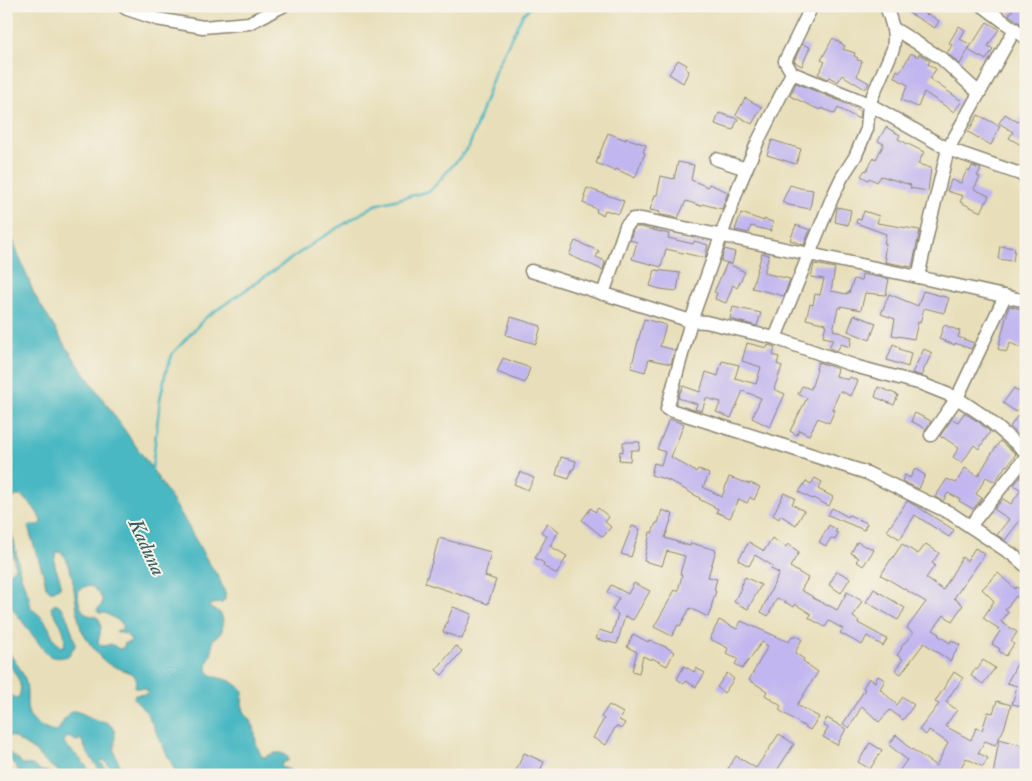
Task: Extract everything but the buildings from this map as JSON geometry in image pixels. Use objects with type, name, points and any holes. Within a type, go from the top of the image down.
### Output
[{"type":"street","points":[[122,6],[157,19],[203,27],[249,23],[283,6]]},
{"type":"street","points":[[812,6],[785,61],[792,73],[869,104],[948,149],[1026,176]]},
{"type":"street","points":[[776,338],[832,198],[842,177],[855,157],[866,129],[869,104],[895,40],[886,6]]},
{"type":"street","points":[[983,6],[1026,38]]},
{"type":"street","points":[[893,28],[941,58],[979,93]]},
{"type":"street","points":[[918,277],[948,149],[1015,29]]},
{"type":"street","points":[[792,73],[758,141],[738,188],[691,321],[667,409],[867,473],[950,512],[1026,566]]},
{"type":"street","points":[[716,159],[746,169]]},
{"type":"street","points":[[603,294],[626,226],[633,219],[642,219],[1026,301]]},
{"type":"street","points":[[531,271],[691,321],[706,322],[776,338],[858,367],[922,384],[957,398],[984,416],[1026,452]]},
{"type":"street","points":[[931,435],[957,398],[1005,296]]},
{"type":"street","points":[[970,526],[1026,457]]},
{"type":"water","name":"Kaduna","points":[[6,223],[34,294],[66,347],[152,469],[219,578],[225,593],[225,599],[222,603],[211,604],[209,607],[220,613],[223,626],[220,634],[213,639],[207,670],[216,677],[234,683],[243,691],[242,704],[254,727],[256,743],[261,756],[265,757],[271,754],[282,753],[288,757],[288,761],[282,763],[281,767],[290,770],[295,775],[177,775],[147,713],[134,699],[135,695],[147,694],[149,691],[135,688],[136,678],[133,674],[108,664],[100,657],[81,629],[72,575],[66,558],[62,553],[57,552],[55,557],[60,587],[50,591],[46,587],[28,527],[41,523],[34,508],[21,496],[16,496],[11,500],[8,526],[14,541],[21,577],[31,608],[41,616],[54,639],[61,647],[64,646],[65,641],[63,631],[51,608],[55,604],[63,609],[75,641],[75,646],[68,656],[57,658],[47,654],[6,600],[6,571],[9,573],[15,567],[13,552],[6,536]],"holes":[[[86,586],[93,587],[102,598],[102,604],[97,610],[98,612],[105,613],[121,622],[123,629],[116,631],[127,635],[131,640],[125,643],[123,648],[119,649],[111,644],[104,646],[98,643],[101,628],[99,619],[85,613],[78,597],[79,590]]]},
{"type":"water","points":[[6,648],[25,679],[27,706],[30,717],[42,727],[53,732],[57,732],[72,711],[107,723],[114,730],[116,757],[127,775],[117,775],[104,760],[101,761],[102,764],[112,775],[103,775],[87,752],[81,739],[77,741],[68,737],[64,743],[93,775],[62,775],[35,751],[13,737],[6,737],[6,691],[16,699],[18,698],[20,683],[7,660]]},
{"type":"water","points":[[6,750],[22,764],[32,765],[39,770],[53,775],[22,775],[6,754]]},
{"type":"waterway","points":[[149,471],[152,469],[160,400],[166,371],[173,353],[205,318],[318,240],[375,205],[430,191],[469,147],[496,69],[523,14],[532,6]]}]
